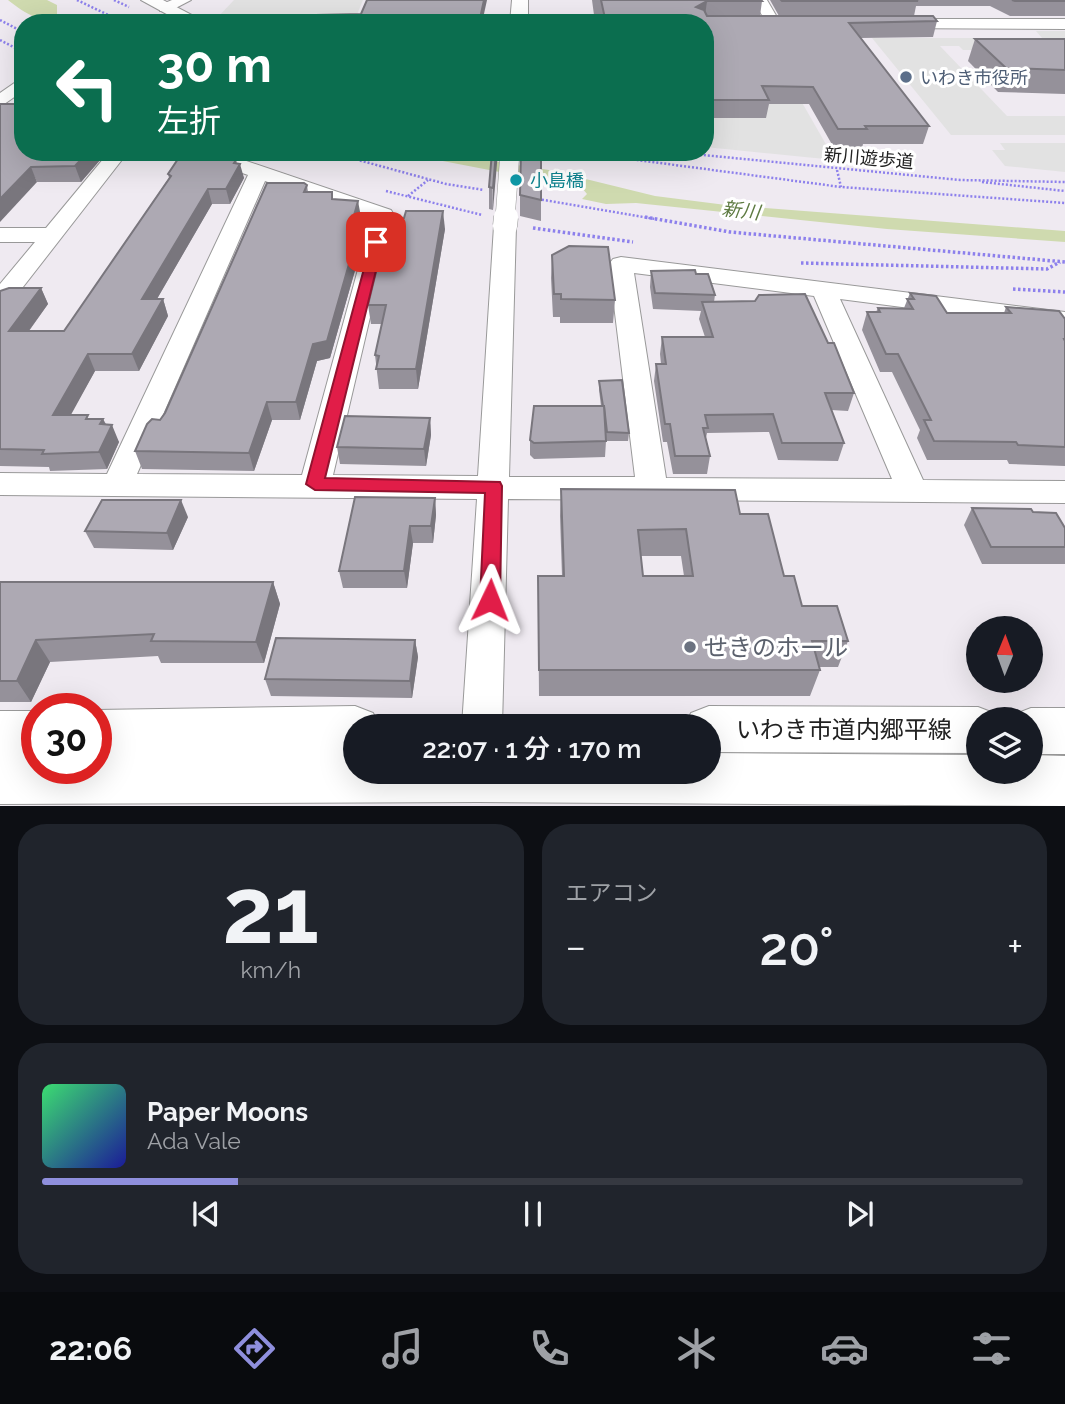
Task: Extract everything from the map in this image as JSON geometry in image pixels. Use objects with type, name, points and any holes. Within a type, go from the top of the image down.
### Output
[{"type":"street","points":[[149,0],[178,14]]},
{"type":"street","points":[[165,8],[184,0]]},
{"type":"street","points":[[760,0],[781,24]]},
{"type":"street","points":[[747,24],[781,24]]},
{"type":"street","points":[[871,24],[1065,24]]},
{"type":"street","points":[[0,102],[14,85]]},
{"type":"street","points":[[0,300],[112,161]]},
{"type":"street","points":[[224,161],[383,215],[315,484]]},
{"type":"street","points":[[483,714],[509,161]]},
{"type":"street","points":[[118,483],[258,174]]},
{"type":"street","points":[[0,235],[51,235]]},
{"type":"street","points":[[652,489],[621,264],[1065,320]]},
{"type":"street","points":[[824,290],[913,491]]},
{"type":"street","points":[[0,484],[315,484],[1065,492]]},
{"type":"street","points":[[112,733],[343,729]]},
{"type":"street","name":"いわき市道内郷平線","points":[[721,729],[966,730]]},
{"type":"street","points":[[1043,730],[1065,731]]},
{"type":"street","points":[[0,734],[21,734]]},
{"type":"street","points":[[0,779],[478,785],[1065,781]]},
{"type":"path","points":[[77,0],[106,14]]},
{"type":"path","name":"新川遊歩道","points":[[714,157],[960,180],[1065,182]]},
{"type":"path","points":[[363,161],[486,191]]},
{"type":"path","points":[[653,161],[841,187],[1065,203]]},
{"type":"path","points":[[837,170],[841,187]]},
{"type":"path","points":[[407,197],[429,179]]},
{"type":"path","points":[[960,180],[1065,191]]},
{"type":"path","points":[[527,198],[730,232],[1063,261]]},
{"type":"path","points":[[793,262],[1047,269],[1063,261]]},
{"type":"shaded area","points":[[234,0],[363,0],[357,14],[221,14]]},
{"type":"shaded area","points":[[1036,31],[1065,31],[1065,50],[963,50],[959,46],[940,46],[1007,116],[1065,116],[1065,135],[951,135],[872,38],[1042,38]]},
{"type":"shaded area","points":[[714,33],[762,33],[835,160],[714,148]]},
{"type":"shaded area","points":[[1000,143],[1065,143],[1065,172],[1005,166],[992,150],[1005,150]]},
{"type":"water","points":[[8,0],[47,0],[57,5],[57,14],[29,14]]},
{"type":"water","name":"新川","points":[[442,161],[493,161],[549,170],[655,196],[726,205],[1065,231],[1065,242],[887,229],[636,203],[606,204],[582,199],[587,194],[582,188]]},
{"type":"building","points":[[367,0],[484,0],[481,14],[361,14]]},
{"type":"building","points":[[601,0],[762,1],[707,1],[696,7],[704,10],[706,14],[604,14]]},
{"type":"building","points":[[916,0],[918,1],[782,1]]},
{"type":"building","points":[[1012,0],[1065,0],[1065,1],[1015,1]]},
{"type":"building","points":[[714,16],[933,16],[937,21],[849,23],[929,126],[865,126],[867,129],[838,129],[813,87],[762,86],[769,100],[714,100]]},
{"type":"building","points":[[975,39],[1065,39],[1065,70],[1006,68]]},
{"type":"building","points":[[0,104],[14,104],[14,161],[80,161],[75,166],[31,167],[0,199]]},
{"type":"building","points":[[177,161],[235,161],[234,163],[240,164],[226,189],[208,189],[142,299],[163,299],[132,354],[88,354],[53,415],[88,415],[86,419],[103,419],[100,424],[112,425],[99,452],[42,454],[44,450],[0,449],[0,291],[9,288],[41,288],[9,331],[64,331],[171,176],[168,174]]},
{"type":"building","points":[[491,161],[495,161],[493,188],[489,187]]},
{"type":"building","points":[[521,161],[541,161],[541,200],[520,195]]},
{"type":"building","points":[[267,183],[304,183],[307,185],[304,192],[332,192],[332,199],[358,201],[350,230],[359,229],[327,341],[313,344],[296,402],[267,402],[249,453],[135,451],[147,424],[152,419],[160,420],[165,413]]},
{"type":"building","points":[[406,211],[443,211],[416,369],[376,369],[379,356],[375,355],[386,305],[368,305],[387,227],[404,218]]},
{"type":"building","points":[[569,246],[608,247],[615,300],[561,299],[561,294],[554,294],[552,255]]},
{"type":"building","points":[[695,270],[696,274],[708,274],[715,295],[655,293],[651,271]]},
{"type":"building","points":[[910,293],[936,296],[947,313],[1011,313],[1006,307],[1059,311],[1065,319],[1065,447],[1018,445],[1016,442],[934,441],[924,420],[931,420],[898,354],[886,354],[867,312],[880,312],[878,308],[913,309],[907,299],[914,299]]},
{"type":"building","points":[[805,294],[828,343],[834,343],[854,393],[825,393],[844,443],[782,443],[773,414],[705,415],[708,428],[703,428],[710,456],[675,456],[670,424],[665,424],[656,364],[666,364],[662,337],[713,337],[702,302],[755,301],[759,295]]},
{"type":"building","points":[[622,380],[629,433],[607,432],[599,381]]},
{"type":"building","points":[[534,406],[604,406],[606,441],[534,443],[530,440]]},
{"type":"building","points":[[345,416],[430,418],[424,449],[337,447]]},
{"type":"building","points":[[561,489],[735,490],[740,514],[768,514],[784,576],[794,576],[802,606],[837,606],[848,641],[812,641],[820,670],[539,670],[538,576],[564,576]],"holes":[[[686,529],[693,576],[643,576],[638,530]]]},
{"type":"building","points":[[355,497],[435,498],[431,526],[410,526],[404,571],[339,571]]},
{"type":"building","points":[[102,500],[181,500],[167,533],[85,531]]},
{"type":"building","points":[[972,508],[1031,509],[1033,512],[1056,513],[1065,528],[1065,547],[991,547]]},
{"type":"building","points":[[0,582],[273,582],[256,642],[151,641],[154,634],[36,640],[17,681],[0,681]]},
{"type":"building","points":[[276,638],[415,640],[410,681],[265,679]]},
{"type":"place","name":"いわき市役所","points":[[906,77]]},
{"type":"place","name":"小島橋","points":[[516,180]]},
{"type":"place","name":"せきのホール","points":[[690,647]]},
{"type":"route","points":[[376,242],[315,484],[494,486],[490,600]]}]
